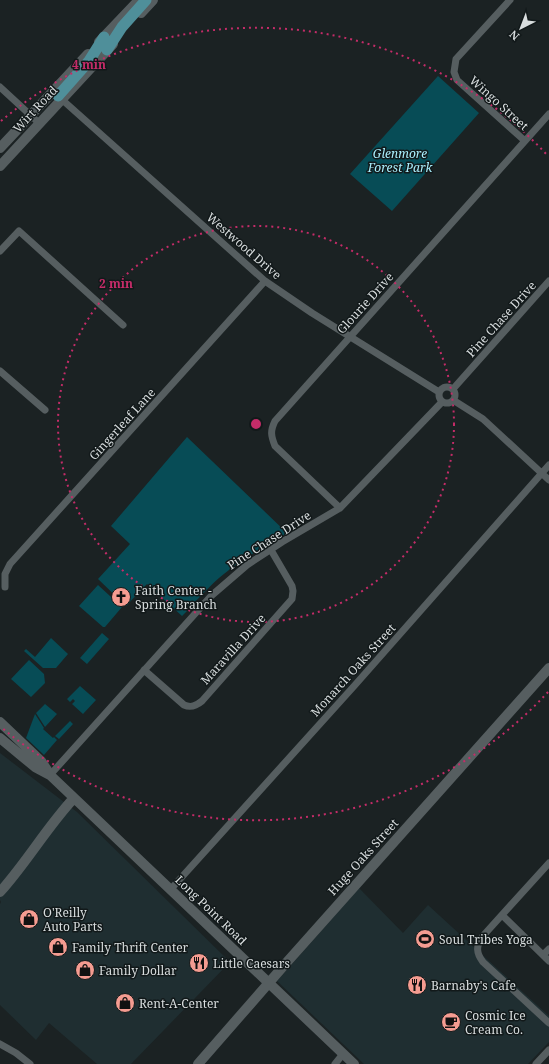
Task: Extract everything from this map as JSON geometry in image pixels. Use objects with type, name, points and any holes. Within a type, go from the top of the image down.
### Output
[{"type":"main road","points":[[58,96],[89,61],[104,37],[139,0]]},
{"type":"main road","points":[[107,50],[122,27],[146,0]]},
{"type":"main road","name":"Wirt Road","points":[[0,148],[30,115],[58,96],[107,50],[153,0]]},
{"type":"main road","name":"Wirt Road","points":[[0,166],[39,123],[58,96]]},
{"type":"main road","name":"Huge Oaks Street","points":[[198,1064],[549,668]]},
{"type":"main road","name":"Long Point Road","points":[[0,723],[41,761],[50,775],[354,1064]]},
{"type":"main road","name":"Long Point Road","points":[[0,738],[35,767],[50,775]]},
{"type":"main road","points":[[0,892],[18,872],[54,820],[74,798]]},
{"type":"street","name":"Wingo Street","points":[[510,0],[456,59],[454,72],[457,80],[525,141]]},
{"type":"street","points":[[0,87],[39,123]]},
{"type":"street","name":"Westwood Drive","points":[[58,96],[265,281],[312,313],[439,392]]},
{"type":"street","name":"Glourie Drive","points":[[340,508],[275,446],[271,437],[271,429],[274,421],[549,114]]},
{"type":"street","points":[[0,251],[19,231],[123,325]]},
{"type":"street","name":"Gingerleaf Lane","points":[[5,587],[5,574],[10,564],[265,281]]},
{"type":"street","name":"Pine Chase Drive","points":[[453,389],[549,281]]},
{"type":"street","points":[[0,371],[45,410]]},
{"type":"street","points":[[447,387],[453,389],[455,395],[453,400],[447,403],[442,402],[439,397],[439,392],[447,387]]},
{"type":"street","points":[[453,400],[483,419],[549,480]]},
{"type":"street","name":"Pine Chase Drive","points":[[50,775],[210,596],[247,565],[340,508],[442,402]]},
{"type":"street","name":"Monarch Oaks Street","points":[[171,889],[355,685],[549,465]]},
{"type":"street","name":"Maravilla Drive","points":[[144,670],[184,705],[191,707],[198,704],[292,599],[292,586],[271,550]]},
{"type":"street","points":[[549,863],[482,937],[478,943],[477,949],[483,962],[549,1023]]},
{"type":"street","points":[[502,915],[546,958],[549,949]]},
{"type":"street","points":[[0,1044],[16,1053],[30,1064]]},
{"type":"street","points":[[538,1064],[549,1050]]},
{"type":"street","points":[[335,1064],[343,1054]]},
{"type":"shaded area","points":[[0,753],[77,812],[230,962],[131,1064],[97,1064],[49,1023],[36,1040],[0,1005]]},
{"type":"shaded area","points":[[359,888],[403,933],[428,905],[549,1016],[549,1042],[528,1064],[364,1064],[277,981]]},
{"type":"green space","name":"Glenmore Forest Park","points":[[438,76],[479,113],[392,211],[350,174]]},
{"type":"green space","points":[[187,437],[287,533],[250,555],[229,570],[213,583],[190,607],[184,602],[181,605],[187,611],[182,616],[147,584],[126,606],[98,579],[130,544],[111,526]]},
{"type":"green space","points":[[98,585],[122,607],[105,627],[103,627],[79,606]]},
{"type":"green space","points":[[102,633],[109,639],[87,664],[80,658]]},
{"type":"green space","points":[[51,638],[68,654],[56,668],[43,668],[24,651],[26,649],[35,657]]},
{"type":"green space","points":[[29,660],[44,674],[45,683],[31,697],[11,679]]},
{"type":"green space","points":[[80,686],[96,700],[83,714],[72,704],[75,701],[73,699],[70,702],[67,699]]},
{"type":"green space","points":[[45,704],[57,714],[45,727],[36,713]]},
{"type":"green space","points":[[35,714],[44,728],[43,729],[57,740],[44,755],[26,738]]},
{"type":"green space","points":[[70,721],[73,724],[59,739],[55,736]]},
{"type":"place","name":"Faith Center - Spring Branch","points":[[121,597]]},
{"type":"place","name":"O'Reilly Auto Parts","points":[[29,919]]},
{"type":"place","name":"Soul Tribes Yoga","points":[[425,939]]},
{"type":"place","name":"Family Thrift Center","points":[[58,947]]},
{"type":"place","name":"Little Caesars","points":[[199,963]]},
{"type":"place","name":"Family Dollar","points":[[85,970]]},
{"type":"place","name":"Barnaby's Cafe","points":[[417,985]]},
{"type":"place","name":"Rent-A-Center","points":[[125,1003]]},
{"type":"place","name":"Cosmic Ice Cream Co.","points":[[451,1022]]}]
